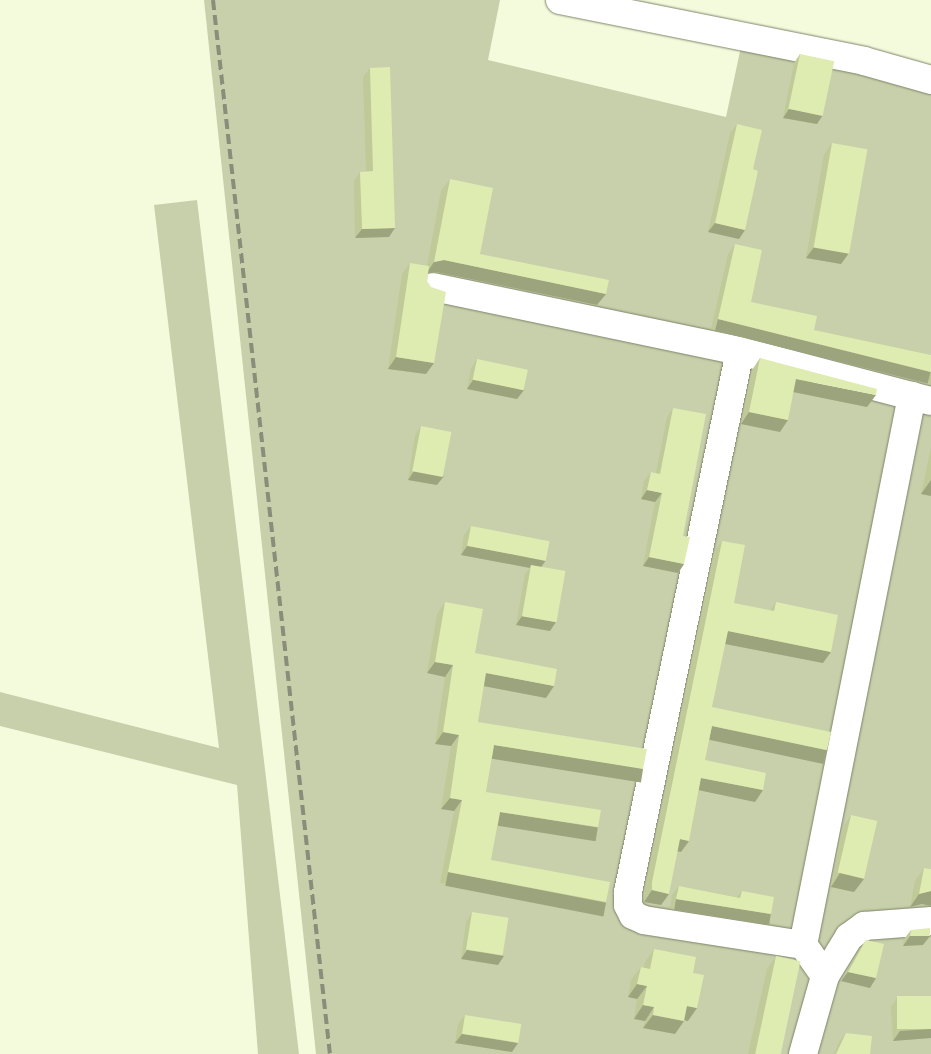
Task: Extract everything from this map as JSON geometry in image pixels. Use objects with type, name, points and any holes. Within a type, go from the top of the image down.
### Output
[{"type":"street","points":[[560,0],[864,61],[931,80]]},
{"type":"street","points":[[433,287],[740,351],[921,399],[803,945]]},
{"type":"street","points":[[740,351],[628,892],[628,906],[634,915],[644,920],[803,945],[825,976]]},
{"type":"street","points":[[803,1054],[825,976],[849,937],[864,926],[931,921]]},
{"type":"green space","points":[[204,0],[500,0],[488,60],[726,117],[742,42],[931,88],[931,1054],[316,1054]]},
{"type":"green space","points":[[197,200],[299,1054],[258,1054],[237,785],[0,726],[0,692],[219,748],[154,205]]},
{"type":"building","points":[[800,54],[834,61],[823,116],[788,109]]},
{"type":"building","points":[[390,67],[395,228],[362,229],[360,172],[373,171],[370,68]]},
{"type":"building","points":[[737,124],[762,130],[753,169],[758,171],[745,230],[715,223]]},
{"type":"building","points":[[832,143],[867,149],[849,254],[814,247]]},
{"type":"building","points":[[450,179],[493,188],[480,254],[609,280],[606,294],[444,260],[434,262]]},
{"type":"building","points":[[735,244],[762,250],[751,302],[817,316],[814,330],[931,355],[931,372],[718,319]]},
{"type":"building","points":[[410,263],[429,266],[427,281],[431,287],[446,292],[434,363],[396,357]]},
{"type":"building","points":[[760,358],[877,389],[876,395],[796,379],[788,420],[749,412]]},
{"type":"building","points":[[477,359],[528,370],[523,390],[473,380]]},
{"type":"building","points":[[673,408],[706,414],[683,536],[690,537],[684,564],[649,557],[662,493],[647,490],[651,472],[660,474]]},
{"type":"building","points":[[421,426],[451,432],[443,477],[412,471]]},
{"type":"building","points":[[471,526],[550,541],[546,561],[467,546]]},
{"type":"building","points":[[722,541],[745,545],[734,603],[774,611],[776,602],[838,615],[831,652],[728,631],[712,707],[831,732],[827,750],[712,726],[705,760],[766,773],[763,790],[701,778],[689,841],[680,839],[669,894],[652,890],[652,882]]},
{"type":"building","points":[[531,565],[565,571],[556,622],[522,616]]},
{"type":"building","points":[[445,602],[483,609],[475,653],[557,669],[554,686],[486,673],[478,722],[647,749],[643,769],[494,745],[486,792],[601,810],[598,827],[500,812],[491,860],[610,882],[606,902],[448,872],[462,800],[450,798],[459,735],[443,732],[453,665],[435,662]]},
{"type":"building","points":[[851,815],[877,821],[864,879],[838,872]]},
{"type":"building","points":[[924,868],[931,869],[931,891],[919,894]]},
{"type":"building","points":[[679,886],[740,898],[742,891],[774,897],[771,914],[676,899]]},
{"type":"building","points":[[472,912],[509,918],[503,955],[466,950]]},
{"type":"building","points":[[930,928],[930,936],[910,936],[911,930]]},
{"type":"building","points":[[866,940],[884,944],[876,978],[848,972]]},
{"type":"building","points":[[654,949],[696,957],[693,973],[704,975],[697,1008],[687,1006],[684,1021],[653,1015],[654,1007],[643,1005],[647,986],[637,984],[641,967],[650,969]]},
{"type":"building","points":[[776,956],[800,961],[781,1054],[755,1054]]},
{"type":"building","points":[[897,996],[931,996],[931,1029],[897,1029]]},
{"type":"building","points":[[465,1015],[521,1024],[518,1043],[462,1034]]},
{"type":"building","points":[[846,1033],[872,1036],[870,1054],[836,1054]]},
{"type":"railway","points":[[213,0],[330,1054]]}]
